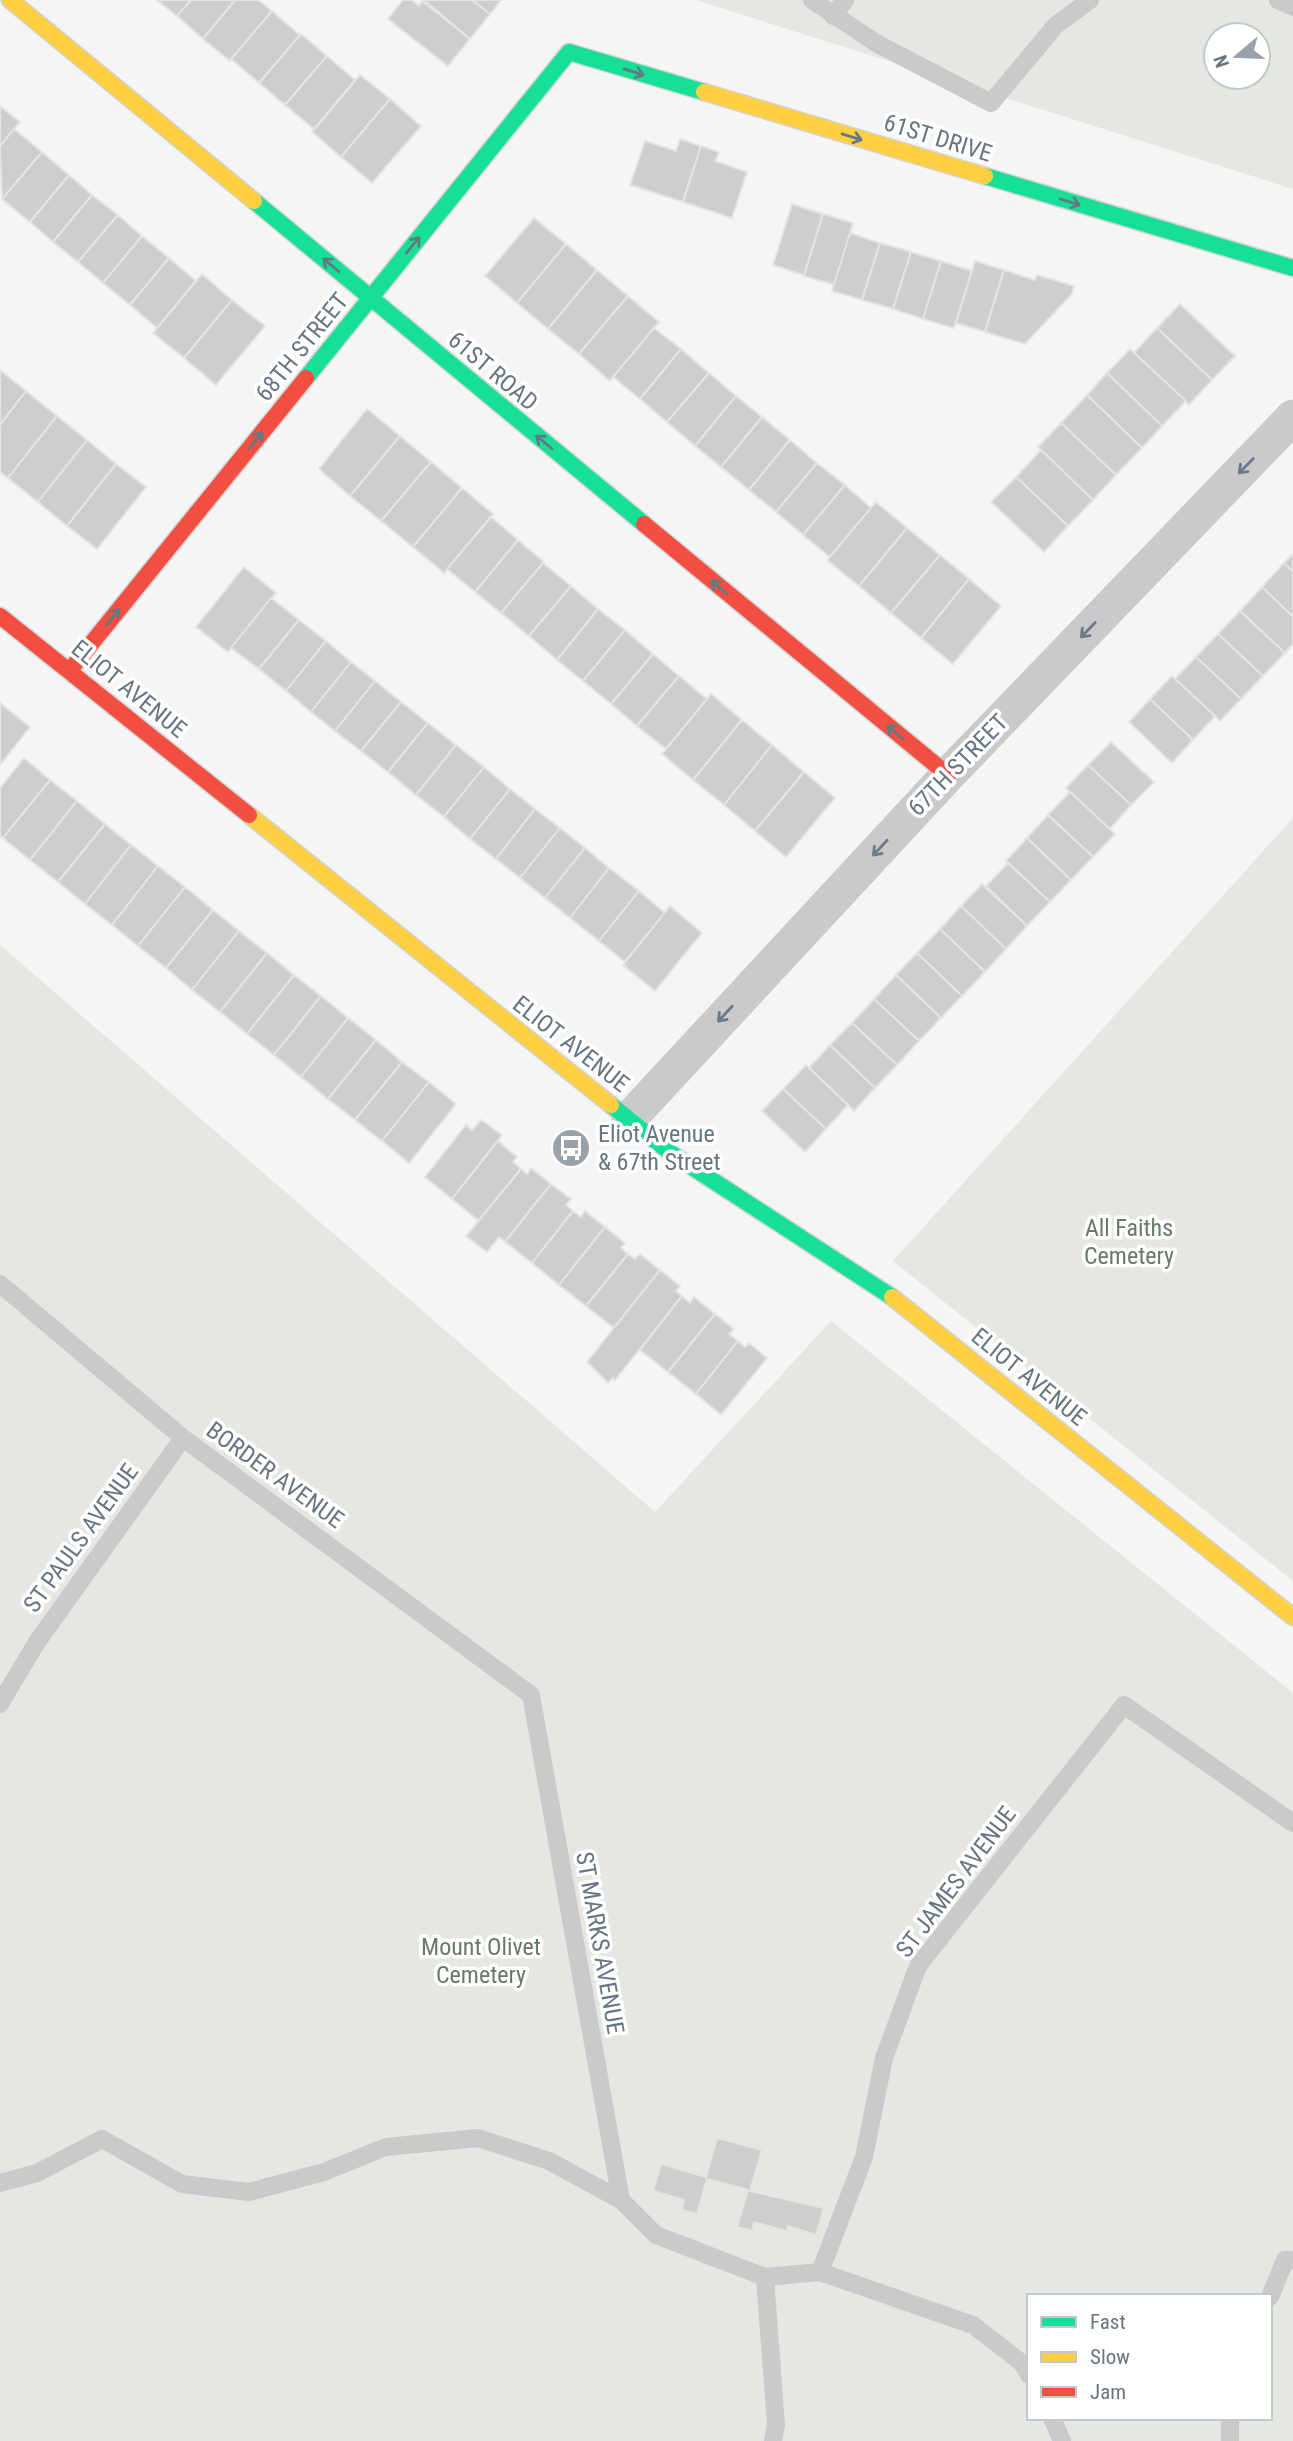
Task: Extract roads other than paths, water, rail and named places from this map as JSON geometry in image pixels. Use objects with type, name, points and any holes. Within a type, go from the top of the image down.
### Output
[{"type":"street","name":"61ST ROAD","points":[[10,0],[948,775]]},
{"type":"street","name":"68TH STREET","points":[[70,670],[569,52]]},
{"type":"street","name":"61ST DRIVE","points":[[569,52],[1293,268]]},
{"type":"street","name":"67TH STREET","points":[[629,1119],[948,775],[1293,417]]},
{"type":"street","name":"ELIOT AVENUE","points":[[0,616],[672,1154],[881,1289],[1293,1617]]},
{"type":"lane","points":[[812,0],[876,43],[991,103],[1056,25],[1090,0]]},
{"type":"lane","points":[[833,16],[845,0]]},
{"type":"lane","points":[[1279,0],[1293,7]]},
{"type":"lane","name":"BORDER AVENUE","points":[[0,1284],[183,1438],[531,1695]]},
{"type":"lane","name":"ST PAULS AVENUE","points":[[0,1704],[37,1642],[183,1438]]},
{"type":"lane","name":"ST MARKS AVENUE","points":[[531,1695],[621,2200]]},
{"type":"lane","name":"ST JAMES AVENUE","points":[[820,2272],[864,2157],[884,2058],[918,1966],[1124,1705],[1293,1823]]},
{"type":"lane","points":[[0,2183],[37,2174],[102,2139],[182,2184],[249,2192],[324,2172],[386,2147],[478,2138],[548,2161],[621,2200],[656,2235],[765,2277],[820,2272],[973,2325],[1021,2362],[1027,2372]]},
{"type":"lane","points":[[1272,2294],[1289,2260]]},
{"type":"lane","points":[[765,2277],[776,2425],[773,2441]]},
{"type":"lane","points":[[1053,2420],[1062,2441]]},
{"type":"lane","points":[[1230,2420],[1230,2441]]},
{"type":"place","name":"Eliot Avenue & 67th Street","points":[[571,1148]]},
{"type":"park label","name":"All Faiths Cemetery","points":[[1129,1242]]},
{"type":"park label","name":"Mount Olivet Cemetery","points":[[481,1961]]}]
